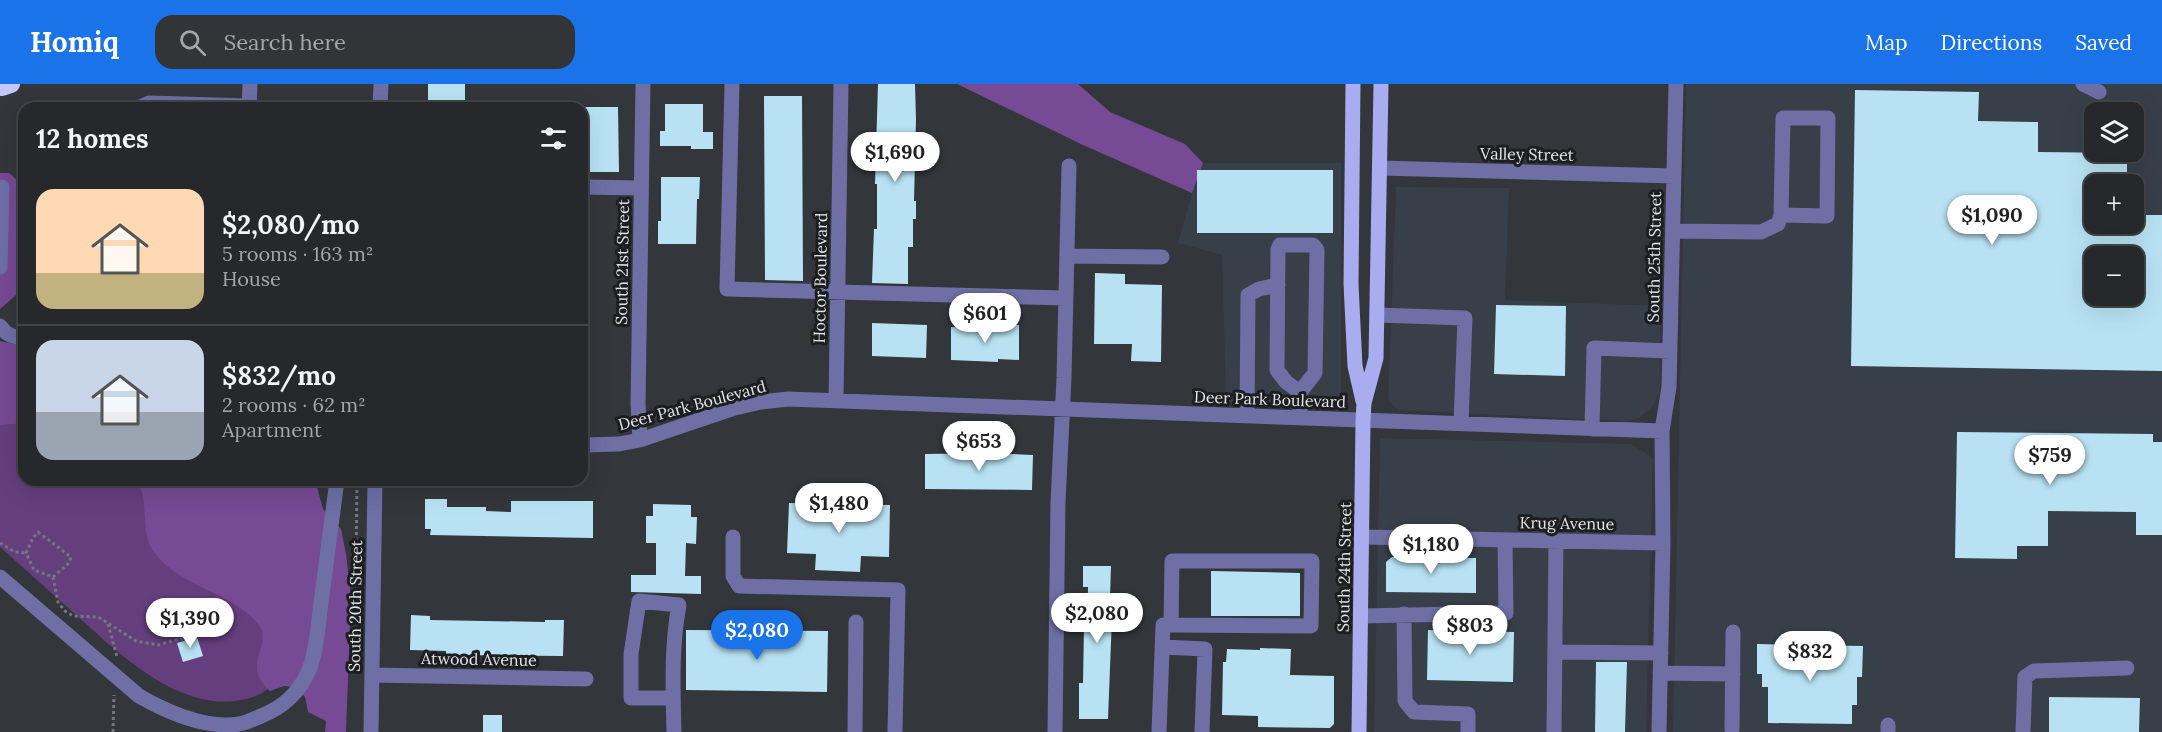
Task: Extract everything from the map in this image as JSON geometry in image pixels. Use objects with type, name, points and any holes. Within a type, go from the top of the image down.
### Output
[{"type":"main road","name":"South 24th Street","points":[[1353,84],[1352,284],[1355,366],[1364,404],[1359,732]]},
{"type":"main road","name":"South 24th Street","points":[[1364,404],[1376,358],[1381,84]]},
{"type":"street","points":[[249,102],[250,84]]},
{"type":"street","points":[[380,102],[381,84]]},
{"type":"street","name":"South 21st Street","points":[[640,440],[638,404],[643,84]]},
{"type":"street","points":[[732,84],[727,289],[1066,298]]},
{"type":"street","name":"Hoctor Boulevard","points":[[836,400],[841,84]]},
{"type":"street","name":"South 25th Street","points":[[1662,431],[1669,387],[1676,84]]},
{"type":"street","points":[[2083,84],[2099,92]]},
{"type":"street","points":[[1672,231],[1761,232],[1778,224],[1781,215],[1783,118],[1828,118],[1827,216],[1781,215]]},
{"type":"street","points":[[1055,732],[1058,502],[1069,166]]},
{"type":"street","name":"Valley Street","points":[[1380,168],[1674,176]]},
{"type":"street","points":[[0,267],[2,187]]},
{"type":"street","points":[[588,187],[641,188]]},
{"type":"street","points":[[1300,392],[1286,382],[1277,370],[1278,249],[1280,245],[1312,245],[1317,250],[1315,373],[1300,392],[1300,418]]},
{"type":"street","points":[[1067,256],[1162,257]]},
{"type":"street","points":[[1247,416],[1248,295],[1259,289],[1278,285]]},
{"type":"street","points":[[1377,315],[1465,318],[1461,424]]},
{"type":"street","points":[[0,326],[6,333],[18,337]]},
{"type":"street","points":[[1592,429],[1594,348],[1670,351]]},
{"type":"street","name":"Deer Park Boulevard","points":[[588,444],[619,444],[640,440],[714,415],[761,402],[788,399],[1662,431]]},
{"type":"street","points":[[1659,732],[1663,543],[1662,431]]},
{"type":"street","points":[[0,577],[117,669],[147,700],[191,718],[216,724],[257,725],[271,712],[286,703],[298,690],[312,661],[336,486]]},
{"type":"street","name":"South 20th Street","points":[[371,732],[375,486]]},
{"type":"street","points":[[734,537],[733,576],[739,586],[898,590],[895,732]]},
{"type":"street","name":"Krug Avenue","points":[[1363,537],[1663,543]]},
{"type":"street","points":[[1361,616],[1506,613],[1505,540]]},
{"type":"street","points":[[1554,732],[1556,541]]},
{"type":"street","points":[[1159,732],[1163,625],[1311,626],[1312,561],[1172,561],[1171,625]]},
{"type":"street","points":[[673,698],[631,698],[633,639],[639,602],[679,605],[674,643],[674,732]]},
{"type":"street","points":[[1404,614],[1405,701],[1414,712],[1468,714],[1468,732]]},
{"type":"street","points":[[855,732],[856,622]]},
{"type":"street","points":[[1732,729],[1733,632]]},
{"type":"street","points":[[1162,647],[1204,649],[1202,732]]},
{"type":"street","points":[[1556,652],[1661,653]]},
{"type":"street","points":[[2023,732],[2025,677],[2034,671],[2127,668]]},
{"type":"street","points":[[1660,673],[1733,674]]},
{"type":"street","name":"Atwood Avenue","points":[[372,675],[586,679]]},
{"type":"path","points":[[26,553],[38,532],[71,557],[69,563],[53,577]]},
{"type":"path","points":[[0,543],[15,552],[26,553]]},
{"type":"path","points":[[26,553],[34,570],[53,577]]},
{"type":"path","points":[[53,577],[58,602],[65,611],[73,616],[98,617],[136,641],[147,644],[158,645],[196,634]]},
{"type":"path","points":[[108,624],[117,669],[113,732]]},
{"type":"shaded area","points":[[957,84],[1078,84],[1110,112],[1185,144],[1203,163],[1192,193],[1083,145]]},
{"type":"shaded area","points":[[1686,84],[2162,84],[2162,732],[1673,732]]},
{"type":"shaded area","points":[[1203,163],[1341,163],[1341,398],[1335,406],[1226,402],[1222,255],[1178,243]]},
{"type":"shaded area","points":[[0,173],[9,173],[18,181],[18,293],[0,309]]},
{"type":"shaded area","points":[[1396,187],[1509,188],[1505,300],[1660,306],[1660,390],[1653,406],[1638,419],[1625,421],[1398,410],[1388,401]]},
{"type":"shaded area","points":[[0,341],[18,345],[18,424],[0,425]]},
{"type":"shaded area","points":[[0,347],[18,348],[18,486],[313,486],[282,677],[256,696],[230,701],[205,700],[181,692],[157,680],[113,648],[0,547]]},
{"type":"shaded area","points":[[1380,438],[1631,444],[1653,458],[1646,732],[1374,732]]},
{"type":"shaded area","points":[[139,486],[317,486],[323,509],[341,529],[346,554],[351,597],[346,732],[325,732],[326,721],[308,712],[305,697],[295,687],[284,686],[270,691],[261,681],[257,672],[257,663],[263,639],[258,624],[234,604],[176,573],[163,563],[153,551],[148,539],[143,497]]},
{"type":"building","points":[[428,84],[465,84],[465,102],[428,102]]},
{"type":"building","points":[[878,84],[915,84],[914,201],[916,201],[916,219],[913,219],[913,247],[908,247],[908,284],[872,283],[874,229],[877,229],[877,184],[875,184]]},
{"type":"building","points":[[1855,90],[1979,92],[1978,121],[2038,122],[2038,152],[2084,153],[2084,162],[2127,162],[2127,174],[2084,174],[2084,234],[2144,234],[2144,215],[2162,215],[2162,371],[1851,366]]},
{"type":"building","points":[[764,96],[802,96],[803,281],[765,280]]},
{"type":"building","points":[[665,104],[703,104],[703,132],[713,132],[713,149],[660,146],[660,131],[665,131]]},
{"type":"building","points":[[588,107],[618,107],[619,172],[588,172]]},
{"type":"building","points":[[1197,170],[1333,170],[1333,233],[1197,233]]},
{"type":"building","points":[[661,177],[700,177],[696,244],[658,244],[658,221],[661,221]]},
{"type":"building","points":[[1095,273],[1125,274],[1125,284],[1162,285],[1161,362],[1131,361],[1132,344],[1094,344]]},
{"type":"building","points":[[1496,305],[1566,306],[1565,376],[1494,374]]},
{"type":"building","points":[[872,323],[927,325],[926,358],[872,356]]},
{"type":"building","points":[[1000,324],[1019,325],[1019,360],[998,359],[998,362],[951,360],[951,327],[1000,329]]},
{"type":"building","points":[[1957,432],[2153,434],[2153,442],[2162,442],[2162,535],[2136,535],[2136,512],[2048,511],[2048,546],[2017,546],[2017,559],[1955,558]]},
{"type":"building","points":[[925,454],[1033,455],[1032,490],[925,489]]},
{"type":"building","points":[[425,499],[447,499],[447,507],[486,507],[486,511],[511,512],[511,501],[593,501],[593,538],[430,535],[431,529],[425,529]]},
{"type":"building","points":[[789,503],[890,505],[889,557],[861,556],[860,572],[815,570],[816,554],[787,553]]},
{"type":"building","points":[[653,504],[691,505],[691,517],[697,517],[696,544],[686,543],[685,576],[701,576],[701,594],[631,592],[631,575],[656,575],[656,543],[646,543],[646,516],[653,516]]},
{"type":"building","points":[[1392,557],[1476,558],[1476,593],[1386,592],[1386,562]]},
{"type":"building","points":[[1083,566],[1111,566],[1110,596],[1115,596],[1115,617],[1112,617],[1108,719],[1079,719],[1079,683],[1083,683],[1084,626],[1087,626],[1088,587],[1083,587]]},
{"type":"building","points":[[1211,571],[1300,573],[1300,616],[1211,616]]},
{"type":"building","points":[[411,615],[430,616],[430,620],[545,622],[545,620],[564,620],[563,656],[446,655],[446,651],[410,650]]},
{"type":"building","points":[[686,630],[828,631],[827,692],[686,690]]},
{"type":"building","points":[[1428,630],[1514,632],[1513,682],[1427,680]]},
{"type":"building","points":[[197,637],[203,656],[183,662],[177,643]]},
{"type":"building","points":[[1757,644],[1863,646],[1862,677],[1857,677],[1857,705],[1852,705],[1852,724],[1768,723],[1768,687],[1762,687],[1762,674],[1757,674]]},
{"type":"building","points":[[1260,648],[1291,649],[1290,675],[1334,676],[1334,724],[1330,728],[1258,727],[1258,716],[1222,715],[1223,662],[1226,662],[1227,649],[1260,650]]},
{"type":"building","points":[[1596,662],[1627,662],[1625,732],[1595,732]]},
{"type":"building","points":[[2049,697],[2140,698],[2139,732],[2049,732]]},
{"type":"building","points":[[483,715],[502,715],[502,732],[483,732]]}]
